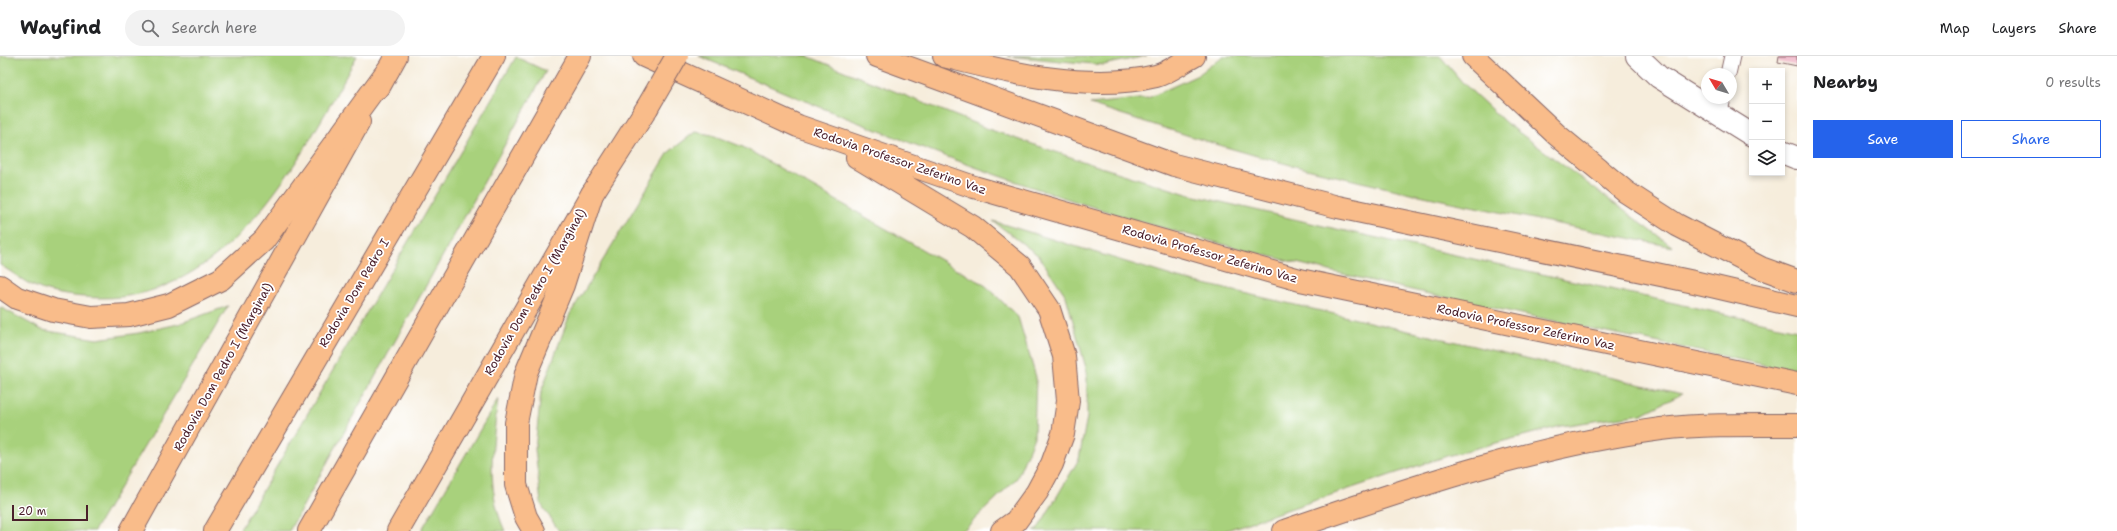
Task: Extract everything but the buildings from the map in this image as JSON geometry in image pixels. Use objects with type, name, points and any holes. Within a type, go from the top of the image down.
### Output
[{"type":"highway","points":[[309,531],[580,56]]},
{"type":"highway","name":"Rodovia Professor Zeferino Vaz","points":[[644,56],[798,126],[974,187],[1300,280],[1797,384]]},
{"type":"highway","name":"Rodovia Dom Pedro I (Marginal)","points":[[398,531],[592,194],[647,108],[677,56]]},
{"type":"highway","points":[[877,56],[1174,165],[1338,207],[1694,282],[1797,306]]},
{"type":"highway","points":[[944,56],[1044,77],[1124,82],[1158,75],[1194,56]]},
{"type":"highway","points":[[1473,56],[1557,135],[1626,192],[1677,225],[1761,268],[1797,282]]},
{"type":"highway","name":"Rodovia Dom Pedro I","points":[[215,531],[492,60]]},
{"type":"highway","points":[[0,286],[17,298],[53,310],[91,317],[129,315],[169,305],[221,279],[264,240],[392,63]]},
{"type":"highway","name":"Rodovia Dom Pedro I (Marginal)","points":[[131,531],[392,63]]},
{"type":"highway","points":[[798,126],[880,170],[973,227],[1020,266],[1049,309],[1064,356],[1068,401],[1063,434],[1052,464],[1037,492],[1016,521],[1002,531]]},
{"type":"highway","points":[[534,531],[526,517],[516,485],[516,423],[526,373],[563,285],[592,194]]},
{"type":"highway","points":[[1284,531],[1395,493],[1500,461],[1596,439],[1662,429],[1721,425],[1797,425]]},
{"type":"street","points":[[1637,56],[1659,77],[1721,107],[1749,132]]},
{"type":"street","points":[[1785,153],[1797,158]]},
{"type":"lane","points":[[1729,68],[1732,56]]},
{"type":"green space","points":[[0,56],[357,56],[312,136],[286,177],[256,215],[224,249],[187,275],[145,292],[99,298],[67,295],[43,290],[0,265]]},
{"type":"green space","points":[[699,56],[807,56],[991,130],[1091,164],[1187,194],[1332,228],[1797,330],[1797,372],[1406,289],[1251,252],[1174,231],[993,174],[874,129]]},
{"type":"green space","points":[[1008,56],[1146,56],[1104,65]]},
{"type":"green space","points":[[1223,56],[1440,56],[1462,82],[1505,122],[1673,247],[1449,201],[1315,171],[1230,148],[1090,104],[1148,98],[1198,75]]},
{"type":"green space","points":[[516,57],[546,71],[289,531],[239,531]]},
{"type":"green space","points":[[695,132],[712,135],[743,147],[986,286],[1018,317],[1036,377],[1034,437],[1017,478],[966,528],[961,531],[559,531],[541,504],[535,449],[541,392],[570,314],[669,152]]},
{"type":"green space","points":[[993,221],[1178,278],[1682,394],[1642,414],[1561,426],[1447,456],[1224,531],[1034,531],[1039,527],[1079,459],[1087,417],[1087,372],[1066,296],[1039,256]]},
{"type":"green space","points":[[228,306],[94,531],[0,531],[0,307],[42,330],[97,339],[139,333],[178,324]]},
{"type":"green space","points":[[498,399],[492,466],[495,499],[505,531],[421,531]]}]
